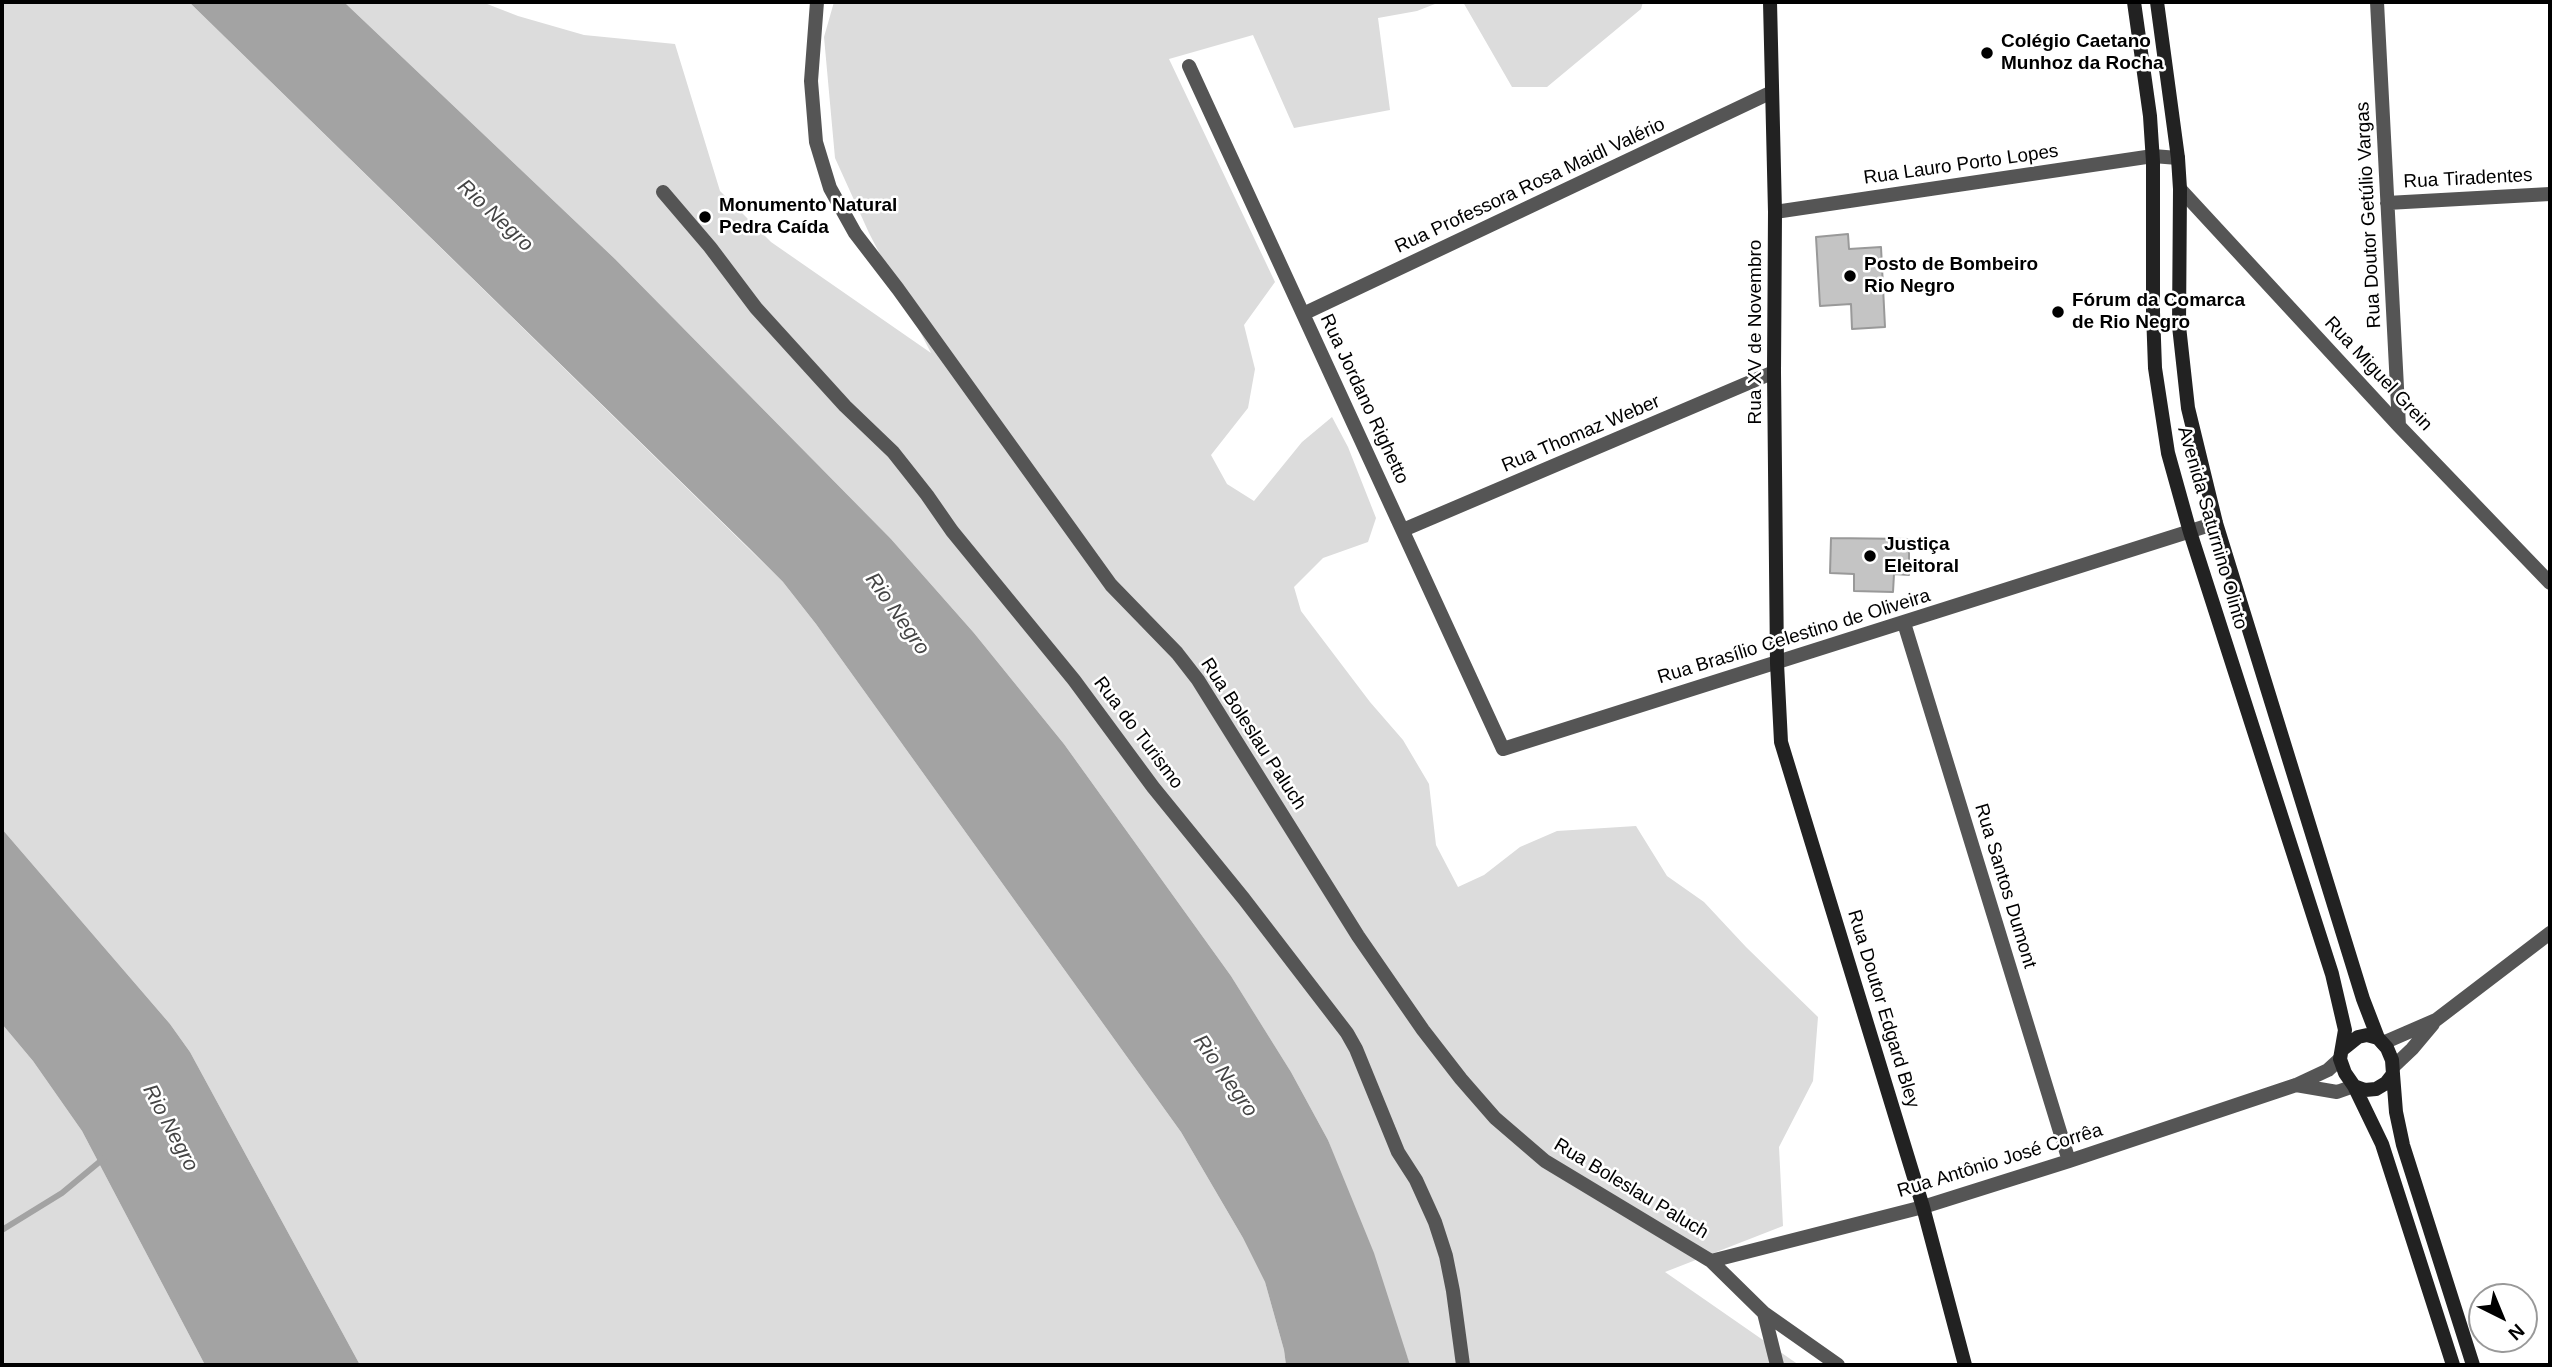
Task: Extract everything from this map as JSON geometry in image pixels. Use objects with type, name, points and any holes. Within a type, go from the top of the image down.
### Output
[{"type":"main road","name":"Rua XV de Novembro","points":[[1770,2],[1775,212],[1777,663]]},
{"type":"main road","name":"Avenida Saturnino Olinto","points":[[2134,2],[2150,116],[2153,156],[2155,368],[2168,453],[2190,532],[2332,974],[2345,1030],[2342,1054]]},
{"type":"main road","name":"Avenida Saturnino Olinto","points":[[2157,2],[2178,158],[2179,326],[2182,373],[2193,431],[2216,523],[2363,999],[2381,1040]]},
{"type":"main road","name":"Rua Doutor Edgard Bley","points":[[1777,663],[1781,742],[1923,1207],[1965,1365]]},
{"type":"main road","points":[[2453,1365],[2384,1150],[2374,1125],[2345,1073],[2342,1054],[2358,1037],[2367,1035],[2381,1040],[2392,1060],[2403,1144],[2473,1365]]},
{"type":"main road","points":[[2354,1086],[2365,1090],[2376,1089],[2386,1083],[2393,1071]]},
{"type":"main road","points":[[2384,1150],[2403,1144]]},
{"type":"street","name":"Rua Boleslau Paluch","points":[[817,2],[811,82],[816,142],[830,188],[855,233],[1111,585],[1177,653],[1198,680],[1358,936],[1423,1030],[1495,1118],[1545,1161],[1711,1261],[1764,1312],[1838,1365]]},
{"type":"street","name":"Rua Doutor Getúlio Vargas","points":[[2377,2],[2399,426]]},
{"type":"street","name":"Rua Jordano Righetto","points":[[1189,66],[1503,748]]},
{"type":"street","name":"Rua Professora Rosa Maidl Valério","points":[[1303,314],[1772,92]]},
{"type":"street","name":"Rua Lauro Porto Lopes","points":[[1775,212],[2153,156],[2178,158]]},
{"type":"street","name":"Rua Miguel Grein","points":[[2180,189],[2399,426],[2550,583]]},
{"type":"street","name":"Rua do Turismo","points":[[663,192],[710,247],[756,308],[845,406],[893,452],[951,531],[1066,670],[1153,787],[1259,918],[1347,1033],[1398,1152],[1416,1180],[1435,1222],[1453,1291],[1463,1365]]},
{"type":"street","name":"Rua Tiradentes","points":[[2387,203],[2550,194]]},
{"type":"street","name":"Rua Thomaz Weber","points":[[1403,530],[1774,372]]},
{"type":"street","name":"Rua Brasílio Celestino de Oliveira","points":[[1503,748],[2216,523]]},
{"type":"street","name":"Rua Santos Dumont","points":[[1904,623],[2068,1161]]},
{"type":"street","points":[[2393,1071],[2436,1020],[2550,933]]},
{"type":"street","points":[[2381,1040],[2436,1020]]},
{"type":"street","name":"Rua Antônio José Corrêa","points":[[1711,1261],[1923,1207],[2068,1161],[2296,1085],[2328,1070],[2342,1054]]},
{"type":"street","name":"Rua Antônio José Corrêa","points":[[2296,1085],[2337,1092],[2354,1086]]},
{"type":"street","points":[[1764,1312],[1777,1365]]},
{"type":"shaded area","points":[[2,2],[189,2],[783,582],[816,624],[1181,1132],[1243,1238],[1265,1282],[1286,1365],[360,1365],[190,1052],[170,1024],[2,829]]},
{"type":"shaded area","points":[[344,2],[482,2],[518,16],[584,35],[675,44],[720,191],[771,242],[931,353],[869,233],[835,158],[824,37],[834,2],[1440,2],[1417,11],[1378,18],[1390,110],[1294,128],[1253,35],[1169,59],[1275,282],[1244,325],[1255,369],[1248,408],[1211,455],[1227,484],[1254,501],[1302,442],[1332,417],[1348,447],[1376,518],[1368,542],[1323,558],[1294,587],[1301,611],[1370,702],[1403,740],[1429,784],[1436,845],[1458,887],[1484,875],[1520,847],[1557,831],[1636,826],[1667,876],[1704,902],[1818,1017],[1813,1081],[1779,1147],[1783,1226],[1665,1272],[1799,1365],[1410,1365],[1328,1140],[1291,1072],[1231,976],[1064,744],[974,633],[891,539],[615,259]]},
{"type":"shaded area","points":[[1463,2],[1643,2],[1641,9],[1547,87],[1512,87]]},
{"type":"shaded area","points":[[2,1024],[33,1061],[82,1131],[205,1365],[2,1365]]},
{"type":"water","name":"Rio Negro","points":[[189,2],[344,2],[615,259],[891,539],[974,633],[1064,744],[1231,976],[1291,1072],[1328,1140],[1374,1253],[1410,1365],[1286,1365],[1265,1282],[1243,1238],[1181,1132],[816,624],[783,582]]},
{"type":"water","name":"Rio Negro","points":[[2,829],[170,1024],[190,1052],[360,1365],[205,1365],[82,1131],[33,1061],[2,1024]]},
{"type":"building","name":"Posto de Bombeiro Rio Negro","points":[[1848,234],[1849,249],[1881,247],[1885,327],[1852,329],[1851,304],[1820,306],[1816,237]]},
{"type":"building","name":"Justiça Eleitoral","points":[[1831,538],[1909,539],[1909,575],[1894,574],[1893,592],[1854,591],[1854,574],[1830,573]]},
{"type":"waterway","points":[[2,1230],[62,1193],[103,1159]]},
{"type":"place","name":"Colégio Caetano Munhoz da Rocha","points":[[1987,53]]},
{"type":"place","name":"Monumento Natural Pedra Caída","points":[[705,217]]},
{"type":"place","name":"Posto de Bombeiro Rio Negro","points":[[1850,276]]},
{"type":"place","name":"Fórum da Comarca de Rio Negro","points":[[2058,312]]},
{"type":"place","name":"Justiça Eleitoral","points":[[1870,556]]}]
